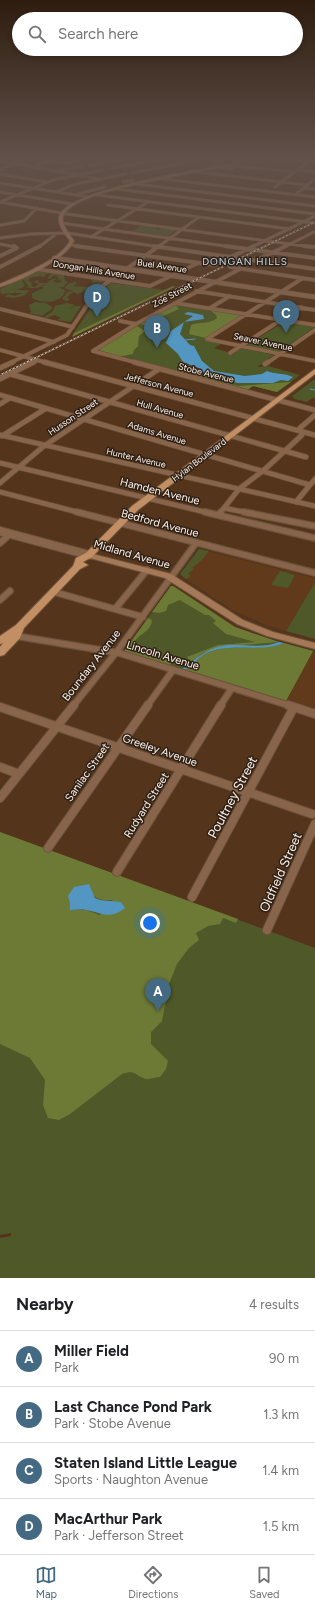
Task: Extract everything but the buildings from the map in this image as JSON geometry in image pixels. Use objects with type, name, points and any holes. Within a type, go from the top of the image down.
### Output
[{"type":"main road","points":[[0,286],[36,269],[70,248],[72,241],[61,223],[62,216]]},
{"type":"main road","points":[[56,234],[66,232]]},
{"type":"main road","name":"Hylan Boulevard","points":[[0,653],[8,635],[54,592],[77,567],[84,564],[89,559],[89,555],[120,522],[148,498],[313,373]]},
{"type":"main road","name":"Midland Avenue","points":[[89,555],[170,577],[240,622],[266,632],[315,646]]},
{"type":"street","points":[[0,225],[23,222],[29,216]]},
{"type":"street","points":[[84,216],[315,247]]},
{"type":"street","points":[[92,237],[125,216]]},
{"type":"street","points":[[188,216],[290,229]]},
{"type":"street","points":[[230,221],[237,216]]},
{"type":"street","points":[[259,216],[315,223]]},
{"type":"street","points":[[72,245],[214,265],[251,249],[305,222],[314,216]]},
{"type":"street","points":[[0,368],[68,334],[96,291],[199,217]]},
{"type":"street","points":[[61,223],[315,258]]},
{"type":"street","points":[[304,231],[315,232]]},
{"type":"street","points":[[66,232],[315,269]]},
{"type":"street","points":[[257,260],[315,232]]},
{"type":"street","points":[[0,238],[31,234],[56,234]]},
{"type":"street","points":[[0,267],[34,251],[56,234]]},
{"type":"street","points":[[0,244],[13,245],[17,248],[0,256]]},
{"type":"street","name":"Buel Avenue","points":[[54,258],[315,297]]},
{"type":"street","points":[[246,259],[230,268],[315,280]]},
{"type":"street","points":[[0,262],[6,264]]},
{"type":"street","points":[[172,276],[198,263]]},
{"type":"street","name":"Dongan Hills Avenue","points":[[36,269],[150,286],[172,276]]},
{"type":"street","name":"Zoe Street","points":[[94,351],[136,324],[240,269]]},
{"type":"street","points":[[245,314],[303,278]]},
{"type":"street","points":[[196,291],[315,310]]},
{"type":"street","points":[[210,308],[230,296]]},
{"type":"street","points":[[175,303],[315,325]]},
{"type":"street","points":[[230,353],[301,307]]},
{"type":"street","points":[[0,309],[73,327]]},
{"type":"street","name":"Seaver Avenue","points":[[245,314],[207,339],[315,361]]},
{"type":"street","points":[[120,321],[136,324]]},
{"type":"street","points":[[0,328],[54,342]]},
{"type":"street","points":[[265,364],[315,330]]},
{"type":"street","name":"Jefferson Avenue","points":[[0,350],[315,435]]},
{"type":"street","name":"Stobe Avenue","points":[[94,351],[315,410]]},
{"type":"street","points":[[0,379],[38,360]]},
{"type":"street","name":"Husson Street","points":[[0,483],[44,446],[159,369]]},
{"type":"street","name":"Hull Avenue","points":[[10,374],[306,457]]},
{"type":"street","name":"Adams Avenue","points":[[0,395],[204,456],[310,485]]},
{"type":"street","points":[[0,404],[10,398]]},
{"type":"street","points":[[1,436],[45,409]]},
{"type":"street","points":[[218,515],[239,490],[262,472],[302,435],[300,428],[315,415]]},
{"type":"street","name":"Hunter Avenue","points":[[1,436],[315,506]]},
{"type":"street","name":"Hamden Avenue","points":[[0,462],[315,538]]},
{"type":"street","points":[[296,502],[315,479]]},
{"type":"street","name":"Bedford Avenue","points":[[0,492],[315,573]]},
{"type":"street","points":[[224,508],[315,526]]},
{"type":"street","name":"Midland Avenue","points":[[0,532],[89,555]]},
{"type":"street","points":[[0,543],[10,534]]},
{"type":"street","name":"Boundary Avenue","points":[[0,798],[116,653],[196,543]]},
{"type":"street","points":[[115,609],[147,570]]},
{"type":"street","points":[[0,600],[10,591]]},
{"type":"street","points":[[54,592],[143,617]]},
{"type":"street","name":"Lincoln Avenue","points":[[8,635],[116,653],[315,714]]},
{"type":"street","name":"Sanilac Street","points":[[48,848],[173,670]]},
{"type":"street","name":"Rudyard Street","points":[[117,872],[232,688]]},
{"type":"street","name":"Greeley Avenue","points":[[0,706],[314,816]]},
{"type":"street","name":"Poultney Street","points":[[192,897],[294,707]]},
{"type":"street","points":[[0,767],[19,774]]},
{"type":"street","name":"Oldfield Street","points":[[267,930],[315,824]]},
{"type":"shaded area","points":[[199,549],[315,578],[315,582],[286,631],[268,626],[232,610],[180,575]]},
{"type":"shaded area","points":[[313,651],[315,652],[315,710],[286,701]]},
{"type":"green space","points":[[142,225],[158,227],[155,229],[158,230],[162,228],[177,230],[168,236],[133,231]]},
{"type":"green space","points":[[37,271],[50,273],[44,275],[46,276],[44,277],[28,278],[30,279],[28,281],[32,282],[30,283],[33,284],[31,286],[35,287],[39,284],[33,282],[37,280],[39,281],[38,283],[47,283],[37,288],[26,288],[29,287],[24,280],[22,280],[25,286],[17,290],[29,290],[25,295],[11,298],[5,297],[8,294],[15,296],[22,293],[16,293],[14,290],[15,293],[1,294],[0,289]]},
{"type":"green space","points":[[52,273],[59,274],[60,277],[60,275],[64,275],[65,281],[68,282],[63,287],[58,287],[65,290],[63,295],[51,302],[32,298],[32,293],[44,288],[42,287],[52,279],[59,278],[56,277],[58,275],[50,277],[52,278],[51,279],[47,278]],"holes":[[[57,279],[62,280],[60,281],[63,282],[57,283],[53,281]]]},
{"type":"green space","points":[[91,279],[103,281],[92,290],[83,290],[84,291],[78,294],[73,292],[66,298],[70,299],[67,301],[62,299],[67,292],[73,291],[64,288],[70,283],[75,282],[77,284],[72,286],[83,287],[100,282],[93,283]]},
{"type":"green space","points":[[111,283],[164,290],[74,333],[102,291]]},
{"type":"green space","points":[[173,286],[175,287],[72,337],[74,333]]},
{"type":"green space","points":[[35,302],[46,303],[52,307],[52,309],[42,316],[29,313],[31,312],[29,305]]},
{"type":"green space","points":[[67,303],[75,305],[69,309],[75,306],[81,306],[71,322],[57,320],[61,318],[55,315],[47,318],[43,317],[52,312],[55,306]]},
{"type":"green space","points":[[175,304],[241,314],[205,339],[221,344],[214,348],[231,353],[242,348],[274,355],[257,367],[268,366],[300,375],[277,392],[253,386],[247,390],[99,350]]},
{"type":"green space","points":[[175,304],[179,309],[159,318],[150,327],[141,324]]},
{"type":"green space","points":[[210,310],[242,315],[206,338],[189,334],[191,325],[207,322],[217,318],[216,315]]},
{"type":"green space","points":[[284,322],[315,327],[279,352],[247,345]]},
{"type":"green space","points":[[137,326],[145,331],[139,336],[138,346],[134,350],[133,354],[118,357],[99,350],[100,348]]},
{"type":"green space","points":[[181,370],[196,371],[207,378],[238,386],[291,382],[277,392],[253,386],[247,390],[179,372]]},
{"type":"green space","points":[[315,379],[315,398],[312,398],[307,402],[295,399],[292,396]]},
{"type":"green space","points":[[199,549],[209,551],[202,560],[192,568],[194,569],[188,574],[191,576],[186,579],[180,574]]},
{"type":"green space","points":[[280,571],[295,575],[288,588],[271,585]]},
{"type":"green space","points":[[315,582],[315,639],[286,631]]},
{"type":"green space","points":[[171,586],[235,627],[258,636],[313,651],[286,701],[124,651]]},
{"type":"green space","points":[[171,586],[235,627],[279,642],[220,647],[203,653],[191,662],[187,657],[218,645],[255,642],[226,634],[213,623],[216,621],[209,615],[205,615],[180,600],[168,605],[166,611],[159,613],[152,612]]},
{"type":"green space","points":[[148,618],[152,620],[151,624],[134,643],[138,651],[174,659],[170,665],[124,651]]},
{"type":"green space","points":[[284,643],[313,651],[286,701],[185,670],[207,653],[216,650],[236,647],[275,646]]},
{"type":"green space","points":[[0,832],[315,948],[315,1278],[0,1278],[0,1238],[11,1236],[11,1233],[0,1235]]},
{"type":"green space","points":[[0,832],[238,919],[236,923],[223,918],[220,924],[208,926],[196,933],[199,940],[189,948],[177,964],[169,984],[162,1021],[151,1032],[151,1044],[168,1061],[166,1069],[160,1077],[146,1079],[130,1072],[122,1074],[70,1114],[59,1120],[48,1118],[43,1105],[45,1080],[30,1058],[0,1044]],"holes":[[[92,893],[101,900],[113,900],[100,915],[86,910],[70,910],[70,903]]]},
{"type":"water","points":[[188,312],[203,315],[204,319],[184,322],[193,316],[184,314]]},
{"type":"water","points":[[184,322],[180,334],[190,345],[194,346],[202,361],[214,371],[245,376],[262,374],[267,371],[293,377],[288,381],[281,380],[273,383],[238,383],[207,375],[199,368],[183,362],[178,354],[166,343],[171,331]]},
{"type":"water","points":[[279,642],[284,643],[275,646],[226,648],[217,650],[207,653],[185,670],[182,669],[205,652],[218,647],[232,645],[262,646]]},
{"type":"water","points":[[89,884],[95,898],[100,900],[121,902],[125,908],[115,914],[110,915],[84,910],[70,910],[68,896],[74,887]]},
{"type":"waterway","points":[[185,340],[195,339]]},
{"type":"waterway","points":[[310,389],[315,390]]},
{"type":"railway","points":[[0,375],[315,222]]},
{"type":"place","name":"MacArthur Park","points":[[97,317]]},
{"type":"place","name":"Staten Island Little League","points":[[286,333]]},
{"type":"place","name":"Last Chance Pond Park","points":[[157,348]]},
{"type":"place","name":"Miller Field","points":[[158,1011]]},
{"type":"district","name":"DONGAN HILLS","points":[[245,261]]}]
